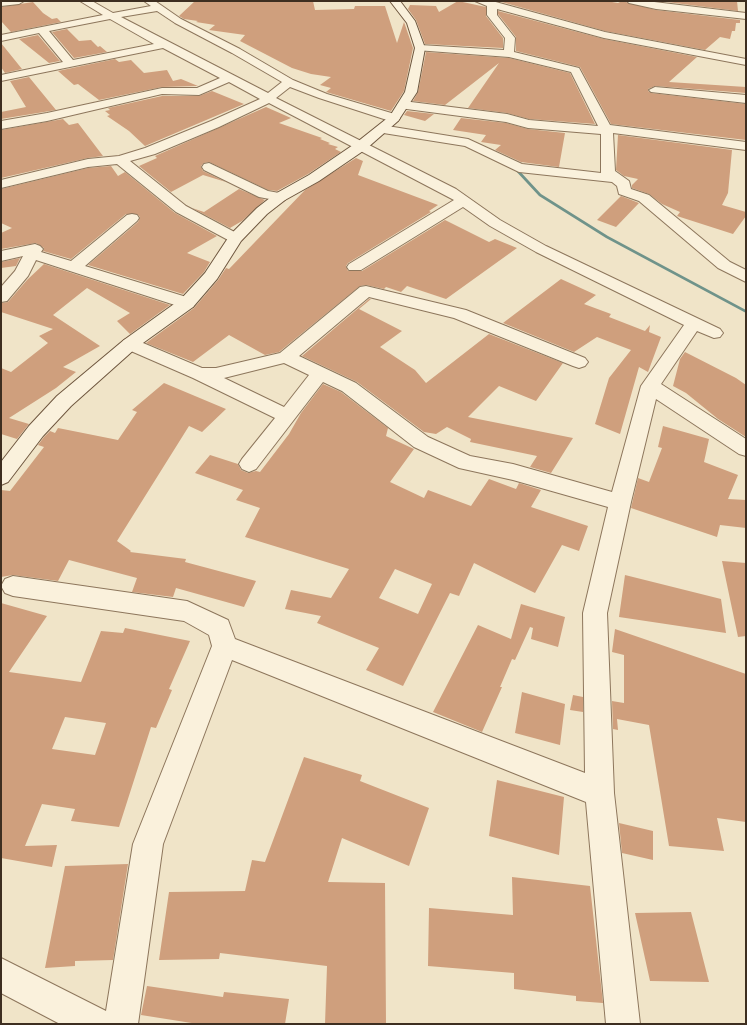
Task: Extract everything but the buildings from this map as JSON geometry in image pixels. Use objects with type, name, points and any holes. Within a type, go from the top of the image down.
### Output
[{"type":"street","points":[[1,3],[19,1]]},
{"type":"street","points":[[85,1],[164,45],[451,192],[495,223],[541,249],[703,328],[650,386],[620,502],[596,613],[600,794],[623,1024]]},
{"type":"street","points":[[149,1],[178,21],[236,51],[289,82],[323,96],[394,118]]},
{"type":"street","points":[[1,477],[36,431],[64,401],[130,344],[187,303],[211,276],[235,238],[262,211],[280,197],[314,178],[361,146],[394,118],[411,92],[420,48],[412,23],[395,1]]},
{"type":"street","points":[[480,1],[604,35],[697,54],[746,62]]},
{"type":"street","points":[[632,1],[656,6],[746,16]]},
{"type":"street","points":[[492,4],[492,15],[510,38],[509,54]]},
{"type":"street","points":[[1,38],[158,8]]},
{"type":"street","points":[[42,30],[70,64]]},
{"type":"street","points":[[1,78],[164,45]]},
{"type":"street","points":[[420,48],[509,54],[575,70],[607,130],[608,173],[624,184],[624,191],[644,198],[724,265],[746,277]]},
{"type":"street","points":[[697,54],[746,56]]},
{"type":"street","points":[[1,125],[47,117],[162,91],[199,92],[229,78]]},
{"type":"street","points":[[1,184],[88,163],[120,160],[157,148],[268,99],[289,82]]},
{"type":"street","points":[[654,90],[746,99]]},
{"type":"street","points":[[403,105],[507,118],[528,124],[607,130],[746,146]]},
{"type":"street","points":[[381,129],[468,143],[519,168],[614,178]]},
{"type":"street","points":[[120,160],[182,209],[235,238]]},
{"type":"street","points":[[209,167],[264,194],[280,197]]},
{"type":"street","points":[[355,267],[463,201]]},
{"type":"street","points":[[75,266],[132,218]]},
{"type":"street","points":[[1,256],[35,249],[22,273],[1,297]]},
{"type":"street","points":[[32,254],[75,266],[187,303]]},
{"type":"street","points":[[200,374],[216,374],[286,357],[366,291],[460,314],[579,362]]},
{"type":"street","points":[[130,344],[200,374],[284,415],[285,419]]},
{"type":"street","points":[[286,357],[349,387],[421,442],[466,463],[513,472],[620,502]]},
{"type":"street","points":[[249,464],[320,373]]},
{"type":"street","points":[[650,386],[746,449]]},
{"type":"street","points":[[13,586],[187,611],[219,628],[225,646],[148,844],[121,1024]]},
{"type":"street","points":[[225,646],[600,794]]},
{"type":"street","points":[[1,975],[96,1024]]},
{"type":"waterway","points":[[515,168],[540,195],[607,237],[746,312]]}]
